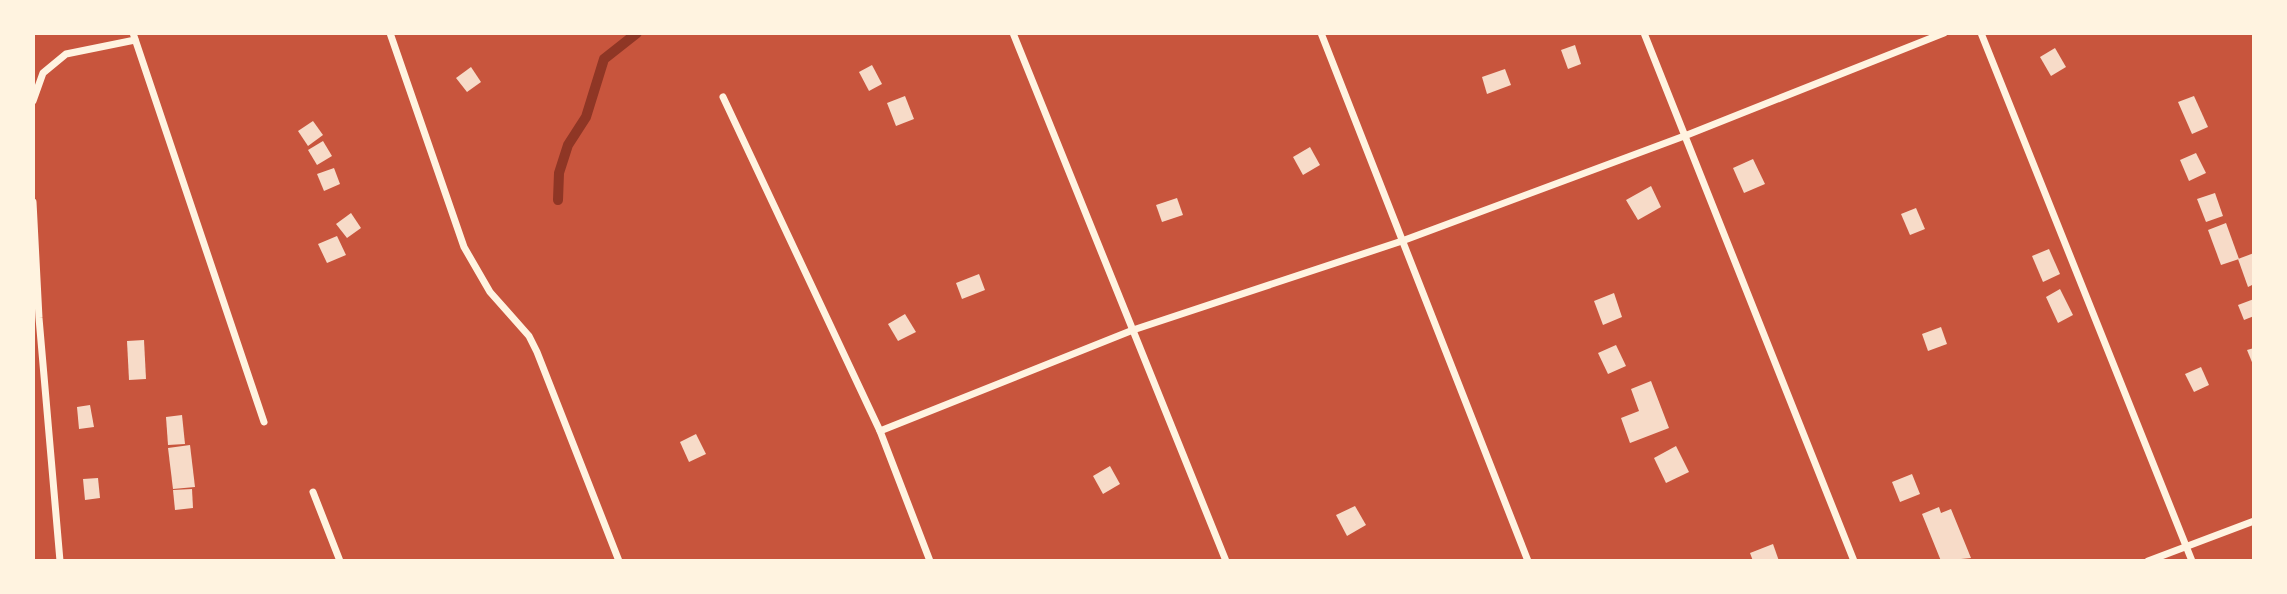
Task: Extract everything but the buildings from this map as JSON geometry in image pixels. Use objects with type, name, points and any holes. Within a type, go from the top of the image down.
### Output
[{"type":"street","points":[[390,33],[464,247],[490,292],[529,336],[537,352],[619,561]]},
{"type":"street","points":[[1013,33],[1226,561]]},
{"type":"street","points":[[1321,33],[1528,561]]},
{"type":"street","points":[[1644,33],[1687,135],[1854,561]]},
{"type":"street","points":[[880,431],[1133,330],[1402,241],[1687,135],[1944,33]]},
{"type":"street","points":[[1981,33],[2192,561]]},
{"type":"street","points":[[33,101],[43,73],[66,54],[134,37],[264,422]]},
{"type":"street","points":[[723,97],[880,431],[930,561]]},
{"type":"street","points":[[33,202],[39,318],[60,561]]},
{"type":"street","points":[[313,492],[340,561]]},
{"type":"street","points":[[2148,561],[2254,521]]},
{"type":"waterway","points":[[558,200],[559,173],[568,145],[586,117],[604,59],[637,33]]}]
